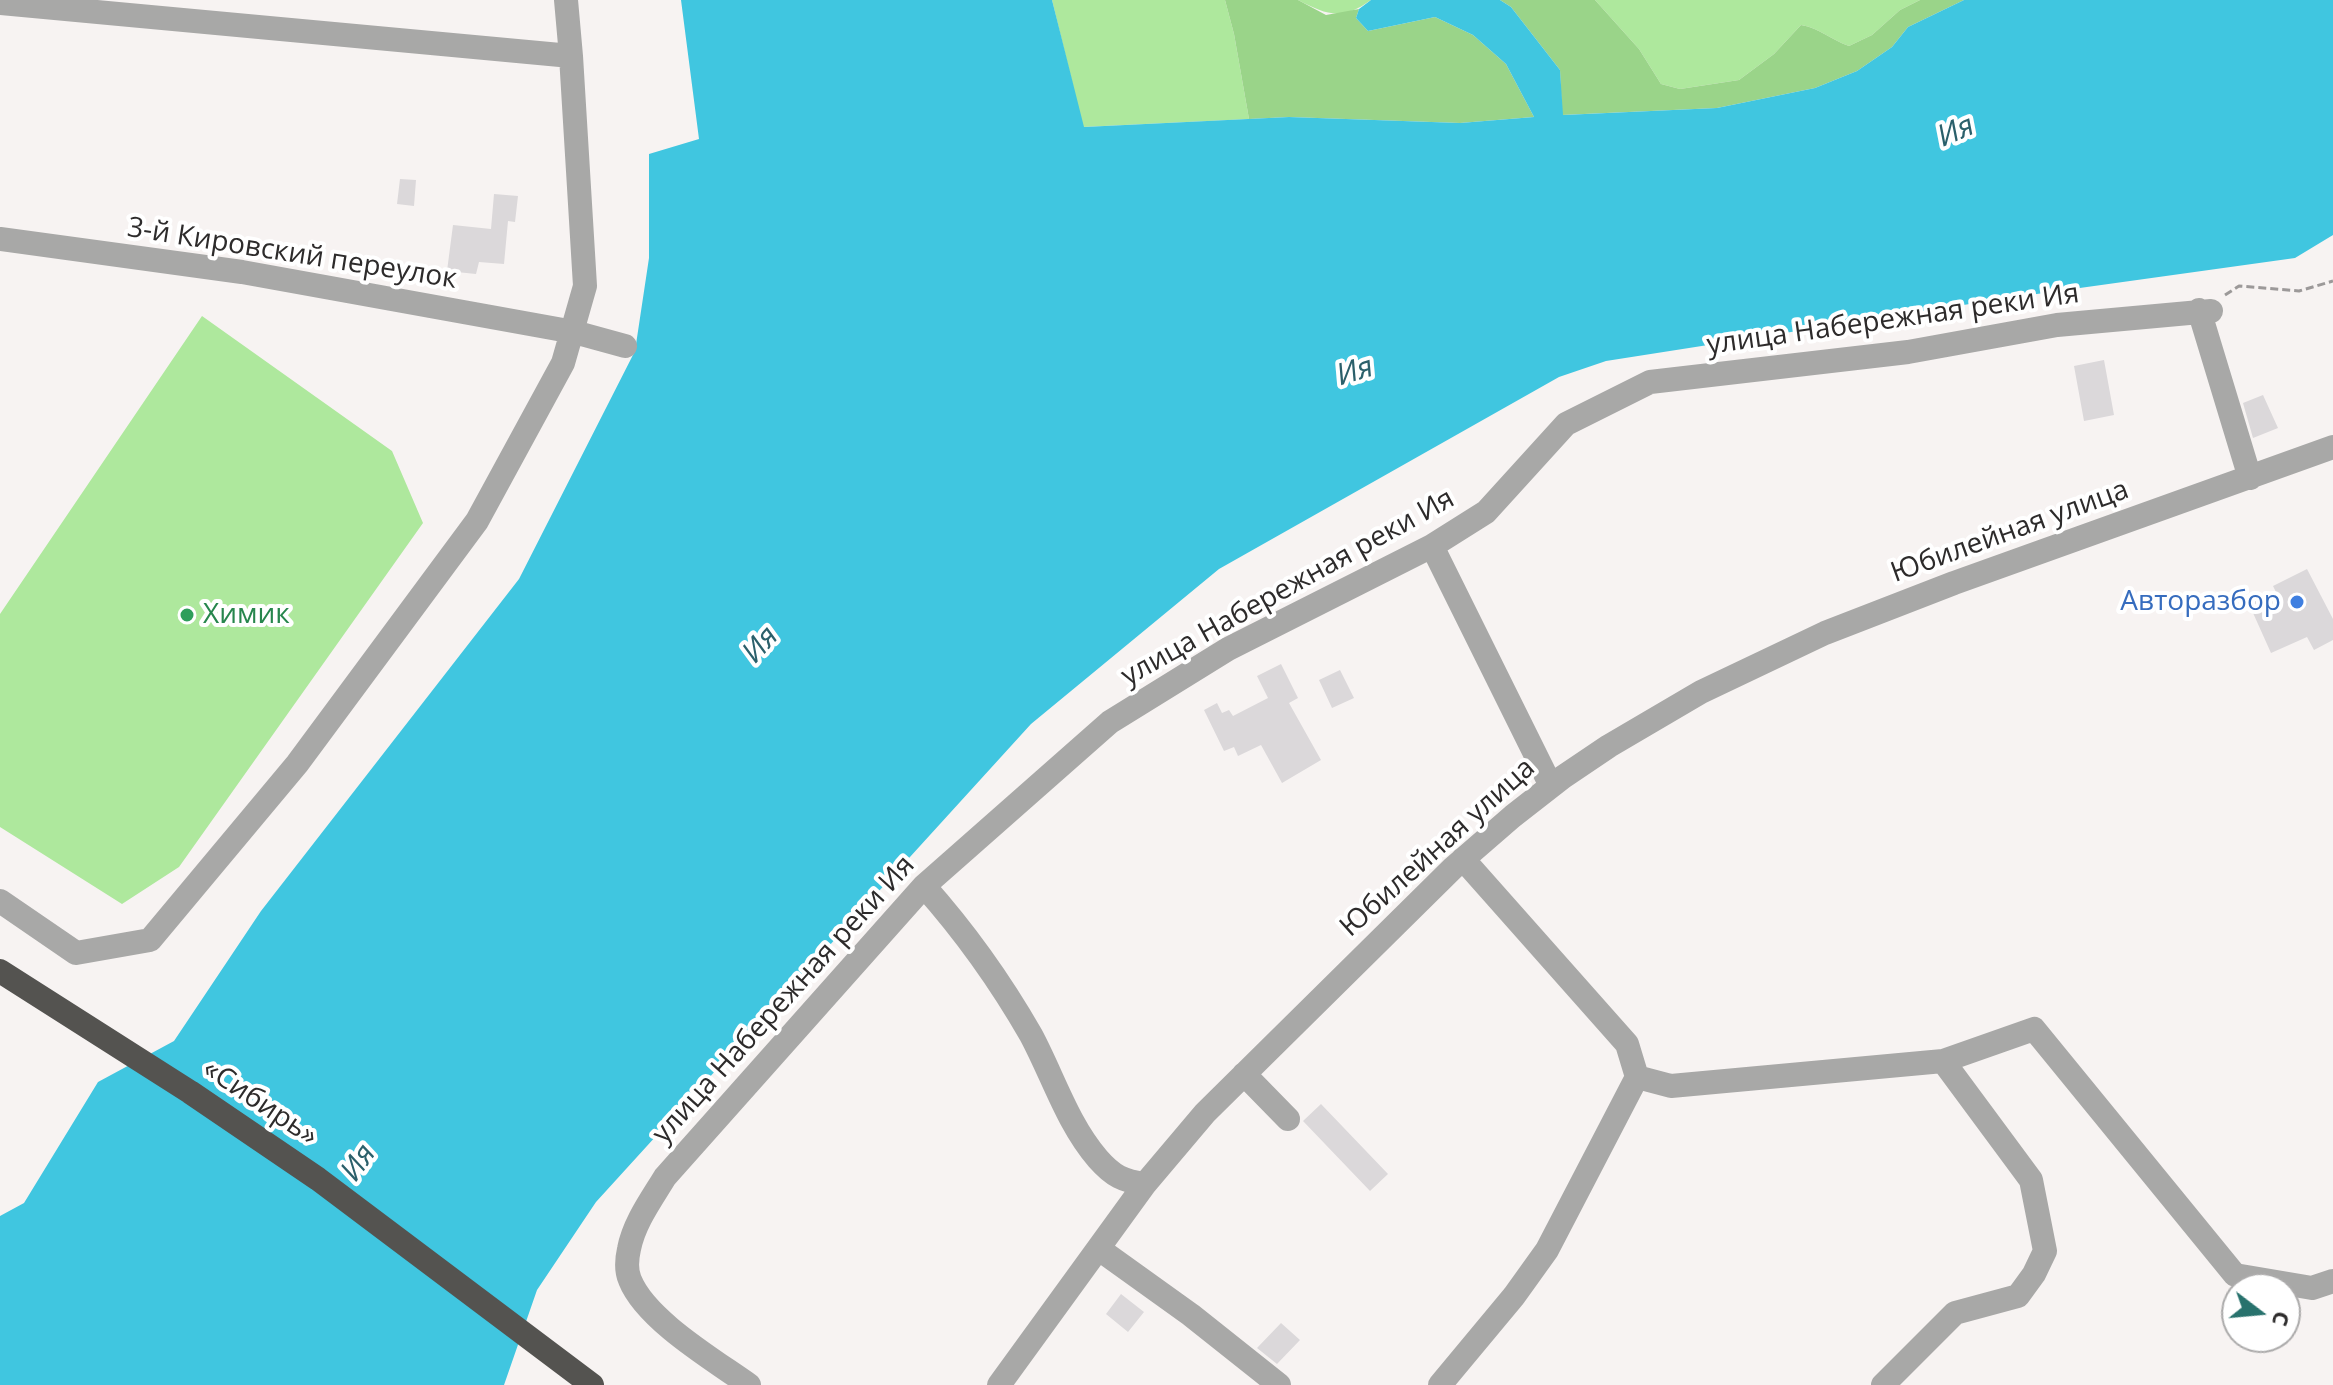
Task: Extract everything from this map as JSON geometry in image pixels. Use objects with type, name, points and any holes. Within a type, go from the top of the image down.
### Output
[{"type":"highway","name":"«Сибирь»","points":[[0,971],[190,1092],[318,1179],[592,1385]]},
{"type":"street","points":[[0,901],[76,953],[150,940],[297,764],[477,521],[563,363],[585,286],[566,0]]},
{"type":"street","points":[[0,3],[571,56]]},
{"type":"street","name":"3-й Кировский переулок","points":[[0,239],[242,272],[574,332],[625,346]]},
{"type":"street","points":[[2205,310],[2250,478]]},
{"type":"street","name":"улица Набережная реки Ия","points":[[749,1385],[678,1335],[645,1302],[629,1279],[628,1252],[632,1237],[665,1177],[924,886],[1110,722],[1228,649],[1432,546],[1486,512],[1566,424],[1650,382],[1908,352],[2057,325],[2205,310]]},
{"type":"street","name":"Юбилейная улица","points":[[999,1385],[1145,1184],[1205,1113],[1463,859],[1551,786],[1653,719],[1773,656],[1926,594],[2333,447]]},
{"type":"street","points":[[1432,546],[1551,786]]},
{"type":"street","points":[[1440,1385],[1514,1296],[1547,1250],[1637,1077],[1627,1044],[1463,859]]},
{"type":"street","points":[[924,886],[981,955],[1031,1036],[1068,1113],[1098,1158],[1121,1180],[1145,1184]]},
{"type":"street","points":[[1637,1077],[1671,1086],[1943,1061],[2034,1029],[2235,1275],[2312,1288],[2333,1281]]},
{"type":"street","points":[[1883,1385],[1955,1313],[2018,1296],[2034,1274],[2045,1251],[2031,1180],[1943,1061]]},
{"type":"street","points":[[1244,1074],[1288,1119]]},
{"type":"street","points":[[1099,1249],[1191,1315],[1279,1385]]},
{"type":"path","points":[[2205,310],[2239,286],[2299,291],[2333,281]]},
{"type":"green space","points":[[1052,0],[1225,0],[1249,119],[1083,127]]},
{"type":"green space","points":[[1225,0],[1298,0],[1326,15],[1359,9],[1356,18],[1368,31],[1435,17],[1473,35],[1506,64],[1534,117],[1460,123],[1289,117],[1249,119]]},
{"type":"green space","points":[[1298,0],[1371,0],[1351,11],[1334,14]]},
{"type":"green space","points":[[1500,0],[1595,0],[1639,49],[1661,84],[1680,89],[1739,80],[1774,54],[1801,25],[1849,46],[1872,35],[1900,10],[1920,0],[1964,0],[1908,27],[1892,47],[1857,71],[1815,88],[1717,108],[1562,115],[1560,70],[1511,7]]},
{"type":"green space","points":[[1595,0],[1920,0],[1900,10],[1872,35],[1849,46],[1801,25],[1774,54],[1739,80],[1680,89],[1661,84],[1639,49]]},
{"type":"green space","points":[[202,316],[392,451],[423,523],[179,867],[122,904],[0,827],[0,614]]},
{"type":"water","name":"Ия","points":[[681,0],[1052,0],[1084,127],[1289,117],[1460,123],[1534,117],[1506,64],[1473,35],[1435,17],[1368,31],[1356,18],[1359,9],[1371,0],[1500,0],[1511,7],[1560,70],[1563,115],[1717,108],[1815,88],[1857,71],[1892,47],[1908,27],[1964,0],[2333,0],[2333,235],[2295,258],[2008,298],[1606,361],[1559,377],[1219,569],[1031,724],[596,1202],[537,1290],[504,1385],[0,1385],[0,1216],[24,1203],[98,1082],[174,1041],[261,911],[519,579],[635,351],[649,258],[649,154],[699,139]]},
{"type":"building","points":[[400,179],[416,180],[414,206],[397,204]]},
{"type":"building","points":[[494,194],[518,196],[515,222],[508,221],[504,264],[479,262],[476,274],[447,271],[453,225],[491,229]]},
{"type":"building","points":[[2104,360],[2114,415],[2084,421],[2074,366]]},
{"type":"building","points":[[2263,395],[2278,428],[2253,438],[2243,403]]},
{"type":"building","points":[[2307,569],[2333,619],[2333,640],[2314,650],[2307,637],[2271,653],[2249,604],[2276,592],[2273,586]]},
{"type":"building","points":[[1281,664],[1298,698],[1289,703],[1321,760],[1282,783],[1261,745],[1238,756],[1234,747],[1224,751],[1204,710],[1217,703],[1222,713],[1229,710],[1233,716],[1268,698],[1257,676]]},
{"type":"building","points":[[1340,670],[1354,698],[1332,708],[1319,680]]},
{"type":"building","points":[[1321,1104],[1388,1174],[1370,1191],[1303,1121]]},
{"type":"building","points":[[1121,1294],[1144,1312],[1128,1332],[1106,1314]]},
{"type":"building","points":[[1281,1323],[1300,1340],[1277,1364],[1257,1348]]},
{"type":"place","name":"Авторазбор","points":[[2297,602]]},
{"type":"place","name":"Химик","points":[[187,615]]}]
